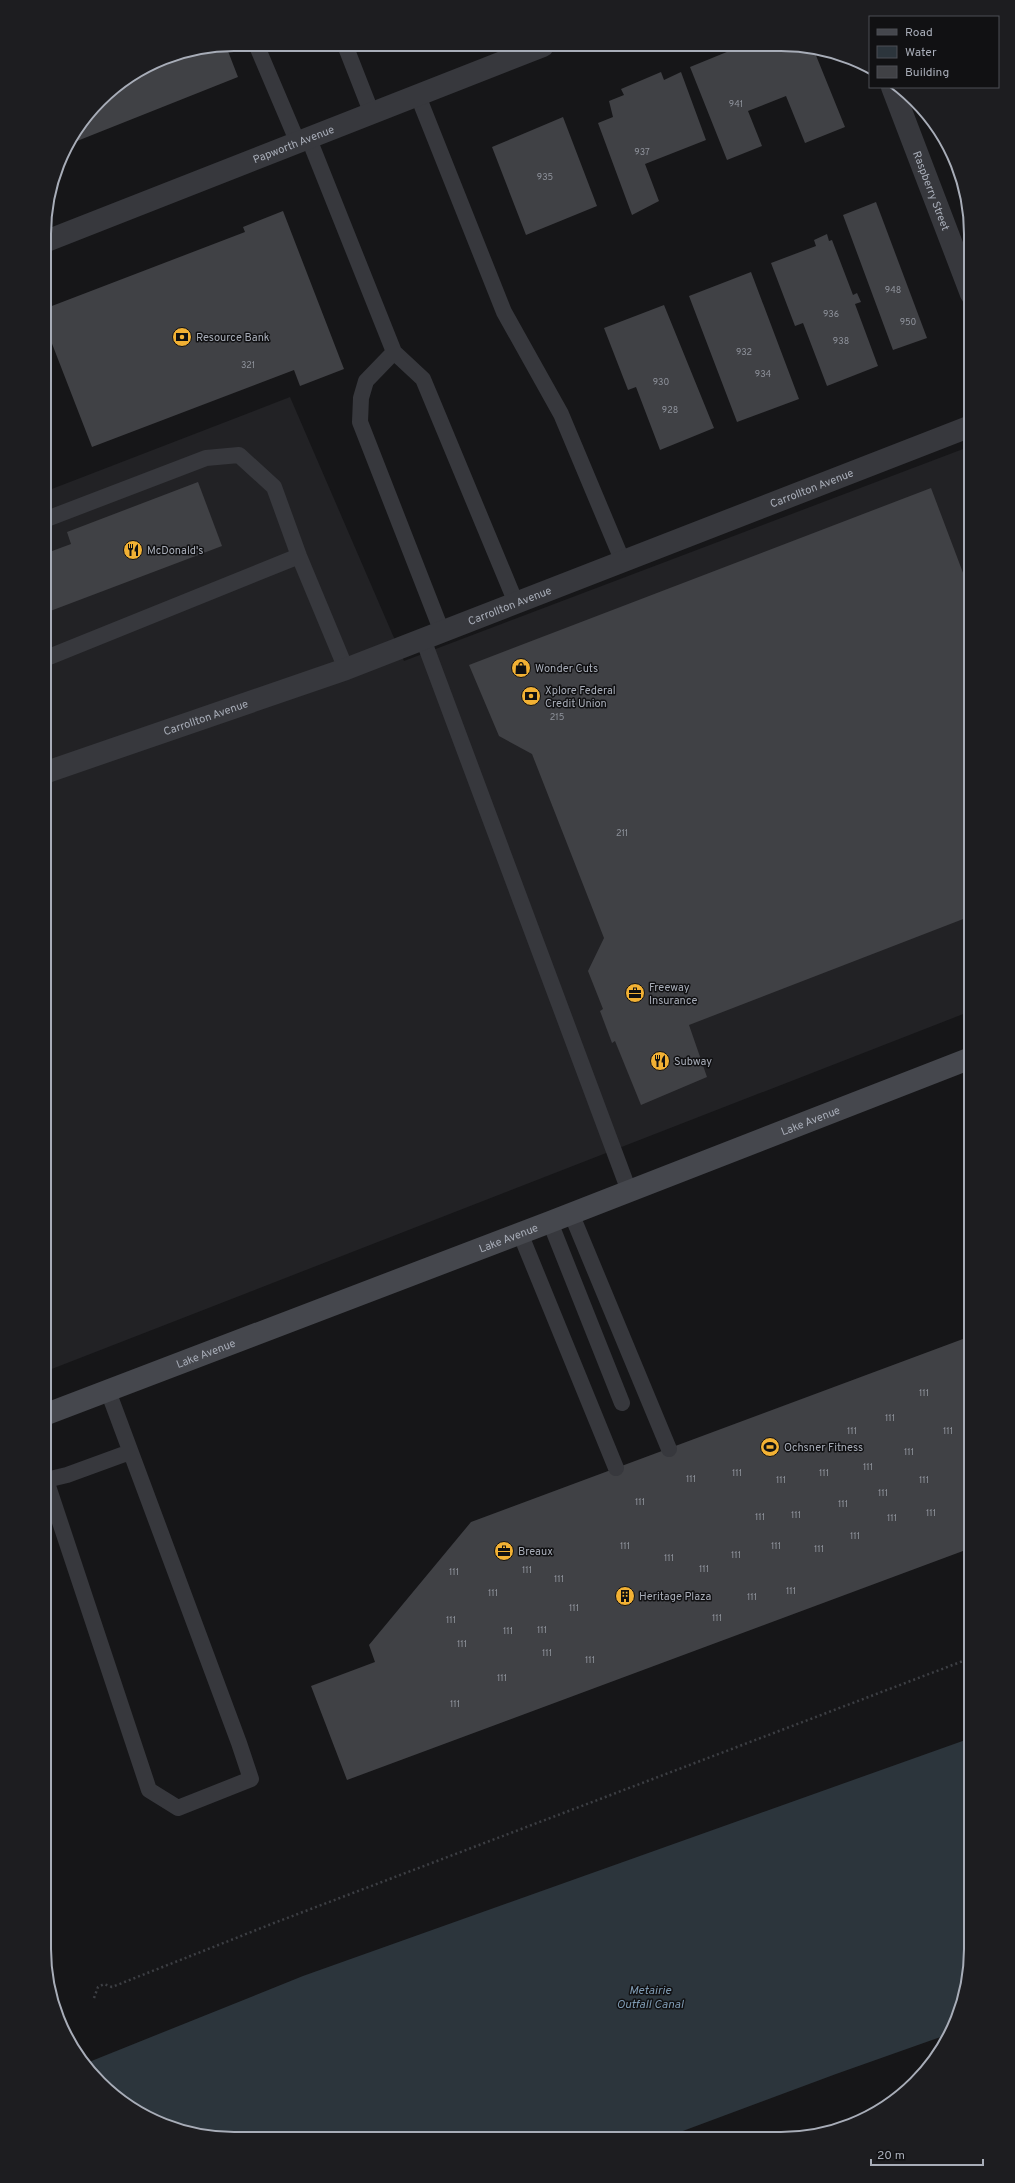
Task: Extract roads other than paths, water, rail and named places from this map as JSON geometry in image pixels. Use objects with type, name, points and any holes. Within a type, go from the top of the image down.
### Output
[{"type":"street","name":"Papworth Avenue","points":[[51,239],[530,51]]},
{"type":"street","name":"Raspberry Street","points":[[893,89],[964,276]]},
{"type":"street","name":"Carrollton Avenue","points":[[51,771],[346,670],[964,429]]},
{"type":"street","name":"Lake Avenue","points":[[51,1412],[550,1222],[964,1061]]},
{"type":"lane","points":[[259,51],[304,141],[394,352],[424,379],[516,603]]},
{"type":"lane","points":[[347,51],[372,114]]},
{"type":"lane","points":[[418,96],[504,312],[561,414],[623,562]]},
{"type":"lane","points":[[394,352],[366,381],[361,398],[360,422],[433,635],[629,1191]]},
{"type":"lane","points":[[51,517],[206,458],[239,455],[274,487],[299,556],[346,670]]},
{"type":"lane","points":[[51,654],[299,556]]},
{"type":"lane","points":[[571,1213],[669,1449]]},
{"type":"lane","points":[[550,1222],[622,1403]]},
{"type":"lane","points":[[520,1233],[616,1468]]},
{"type":"lane","points":[[51,1495],[149,1790],[178,1808],[251,1779],[240,1743],[108,1391]]},
{"type":"lane","points":[[51,1476],[67,1475],[130,1452]]},
{"type":"water","name":"Metairie Outfall Canal","points":[[964,1740],[964,1961],[958,1997],[942,2036],[680,2132],[222,2132],[186,2126],[142,2108],[113,2087],[90,2062],[303,1976]]},
{"type":"place","name":"Resource Bank","points":[[182,337]]},
{"type":"place","name":"McDonald's","points":[[133,550]]},
{"type":"place","name":"Wonder Cuts","points":[[521,668]]},
{"type":"place","name":"Xplore Federal Credit Union","points":[[531,696]]},
{"type":"place","name":"Freeway Insurance","points":[[635,993]]},
{"type":"place","name":"Subway","points":[[660,1061]]},
{"type":"place","name":"Ochsner Fitness","points":[[770,1447]]},
{"type":"place","name":"Breaux","points":[[504,1551]]},
{"type":"place","name":"Heritage Plaza","points":[[625,1596]]}]
